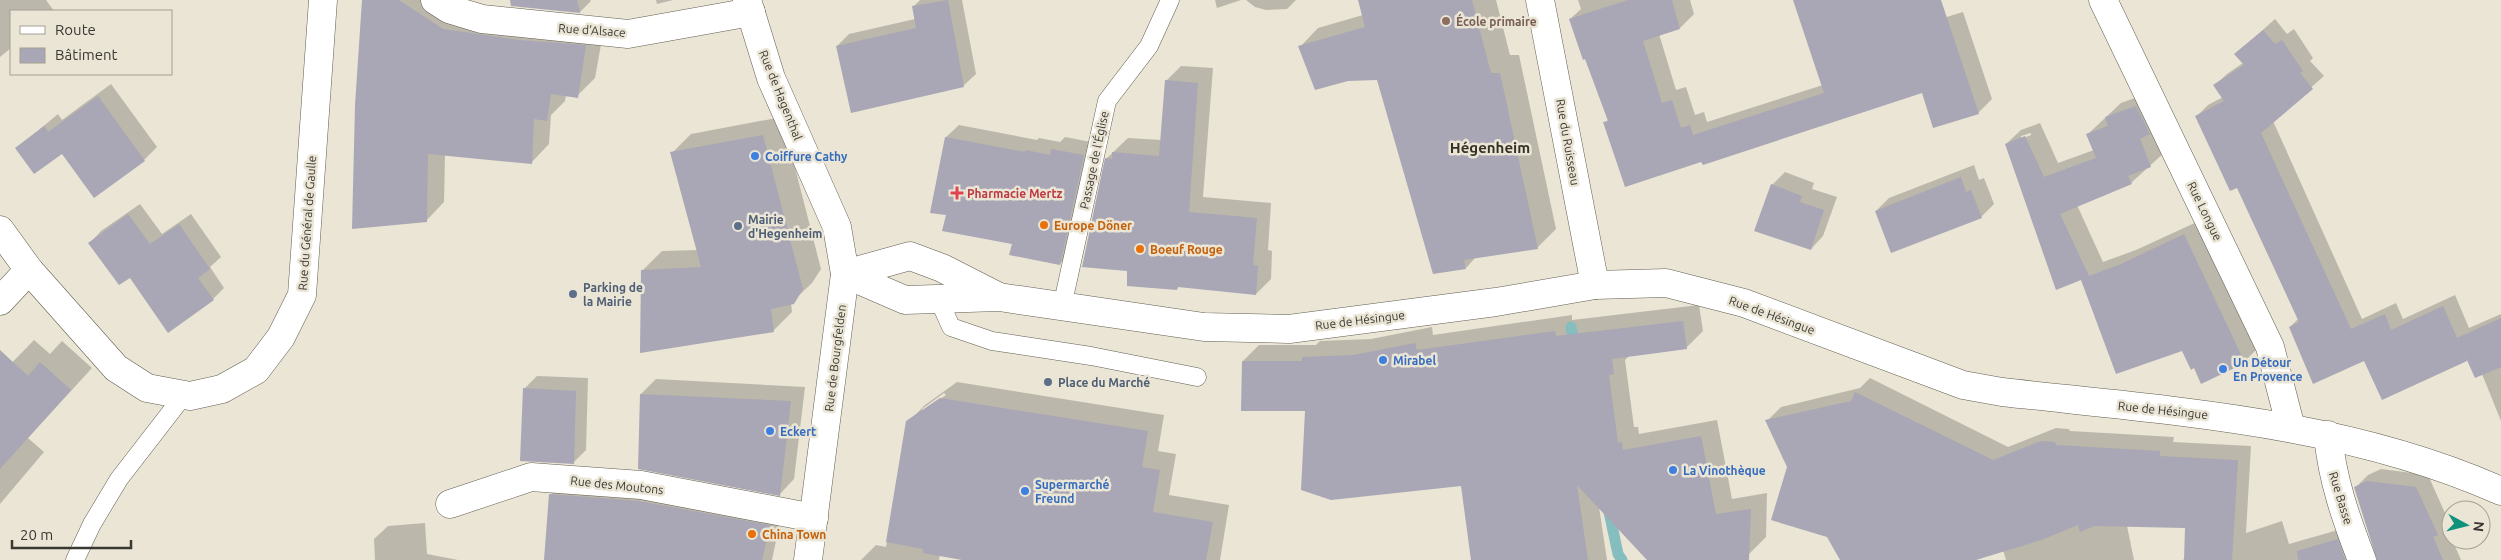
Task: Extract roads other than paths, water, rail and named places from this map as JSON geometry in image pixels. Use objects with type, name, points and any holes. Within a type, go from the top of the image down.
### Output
[{"type":"main road","name":"Rue du Général de Gaulle","points":[[0,230],[29,270],[116,368],[147,388],[190,396],[222,388],[256,370],[281,337],[302,295],[323,0]]},
{"type":"main road","name":"Rue d'Alsace","points":[[436,0],[449,9],[482,19],[628,34],[749,6]]},
{"type":"main road","name":"Rue du Ruisseau","points":[[1540,0],[1595,285]]},
{"type":"main road","name":"Rue Longue","points":[[2104,0],[2270,347],[2291,428]]},
{"type":"main road","name":"Rue de Hagenthal","points":[[749,6],[771,78],[837,227],[845,274]]},
{"type":"main road","name":"Rue de Hésingue","points":[[845,274],[910,256],[942,268],[999,297]]},
{"type":"main road","points":[[0,302],[29,270]]},
{"type":"main road","name":"Rue de Hésingue","points":[[845,274],[905,300],[999,297],[1204,327],[1289,328],[1486,303],[1595,285],[1666,283],[1744,303],[1963,385],[2002,392],[2247,419],[2328,435],[2425,463],[2498,487]]},
{"type":"main road","name":"Rue de Bourgfelden","points":[[808,560],[845,274]]},
{"type":"main road","name":"Rue Basse","points":[[2328,435],[2330,464],[2340,501],[2362,560]]},
{"type":"main road","name":"Rue des Moutons","points":[[450,504],[530,478],[641,485],[814,518]]},
{"type":"lane","name":"Passage de l'Église","points":[[1062,307],[1107,101],[1149,46],[1170,0]]},
{"type":"lane","points":[[939,300],[951,327],[992,341],[1091,356],[1197,377]]},
{"type":"lane","points":[[75,560],[119,478],[184,395]]},
{"type":"waterway","points":[[1571,327],[1575,347]]},
{"type":"waterway","points":[[1608,507],[1618,554],[1622,560]]},
{"type":"place","name":"École primaire","points":[[1446,21]]},
{"type":"place","name":"Coiffure Cathy","points":[[755,156]]},
{"type":"place","name":"Pharmacie Mertz","points":[[957,193]]},
{"type":"place","name":"Europe Döner","points":[[1044,225]]},
{"type":"place","name":"Mairie d'Hegenheim","points":[[738,226]]},
{"type":"place","name":"Boeuf Rouge","points":[[1140,249]]},
{"type":"place","name":"Parking de la Mairie","points":[[573,294]]},
{"type":"place","name":"Mirabel","points":[[1383,360]]},
{"type":"place","name":"Un Détour En Provence","points":[[2223,369]]},
{"type":"place","name":"Place du Marché","points":[[1048,382]]},
{"type":"place","name":"Eckert","points":[[770,431]]},
{"type":"place","name":"La Vinothèque","points":[[1673,470]]},
{"type":"place","name":"Supermarché Freund","points":[[1025,491]]},
{"type":"place","name":"China Town","points":[[752,534]]},
{"type":"district","name":"Hégenheim","points":[[1490,147]]}]
